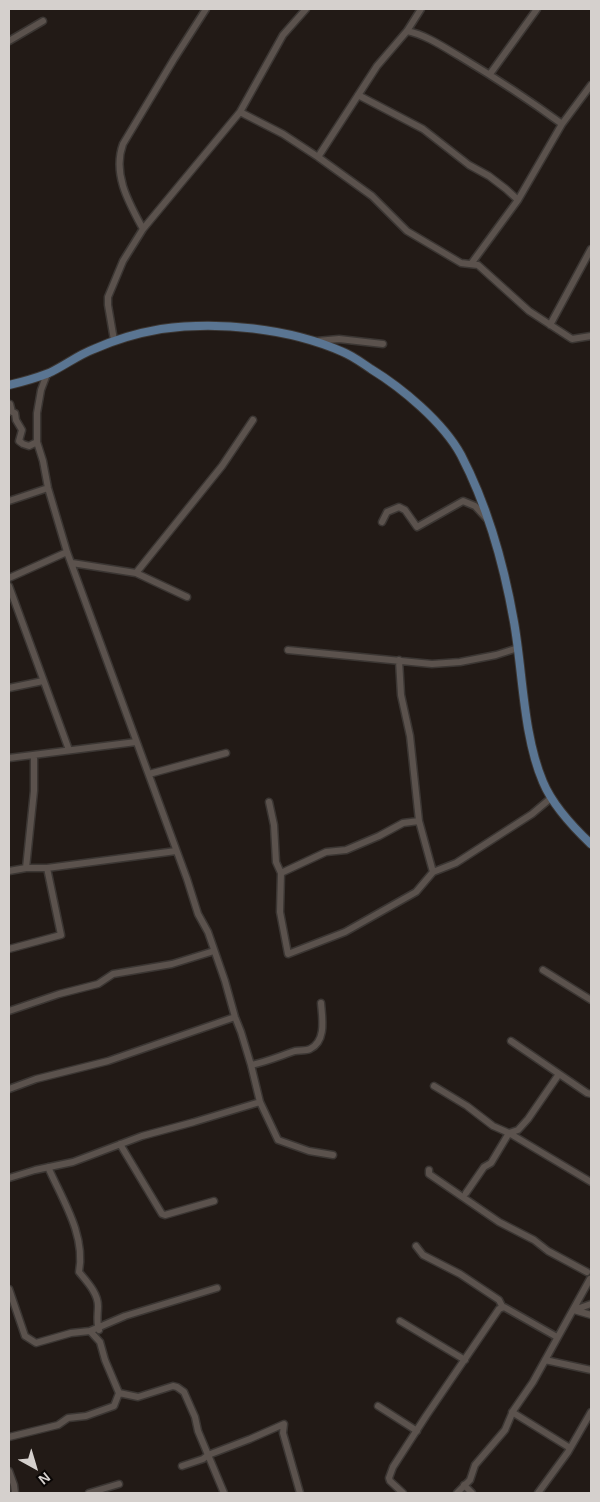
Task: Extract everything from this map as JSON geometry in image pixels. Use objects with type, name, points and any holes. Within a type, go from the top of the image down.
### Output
[{"type":"main road","points":[[9,385],[47,374],[92,349],[114,340],[160,329],[204,326],[258,328],[314,342],[344,352],[386,379],[425,411],[460,454],[491,524],[514,622],[530,733],[543,782],[551,798],[574,827],[591,844]]},
{"type":"street","points":[[144,229],[127,199],[121,182],[120,153],[123,144],[168,67],[206,9]]},
{"type":"street","points":[[114,340],[108,296],[123,261],[144,229],[240,112],[283,35],[306,9]]},
{"type":"street","points":[[318,158],[377,66],[406,31],[421,9]]},
{"type":"street","points":[[490,74],[537,9]]},
{"type":"street","points":[[9,41],[43,21]]},
{"type":"street","points":[[406,31],[429,38],[490,74],[562,124]]},
{"type":"street","points":[[471,264],[518,200],[562,124],[591,85]]},
{"type":"street","points":[[358,94],[424,128],[469,165],[501,184],[518,200]]},
{"type":"street","points":[[240,112],[283,134],[372,196],[407,231],[461,263],[478,265],[529,311],[550,325],[572,339],[591,336]]},
{"type":"street","points":[[550,325],[591,249]]},
{"type":"street","points":[[314,342],[339,339],[383,344]]},
{"type":"street","points":[[47,374],[41,390],[37,413],[37,442],[48,488],[67,552],[149,774],[198,914],[208,932],[225,981],[260,1102],[278,1140],[309,1151],[333,1155]]},
{"type":"street","points":[[10,404],[12,412],[15,414],[22,430],[19,441],[29,446],[37,442]]},
{"type":"street","points":[[136,572],[222,466],[253,420]]},
{"type":"street","points":[[9,502],[48,488]]},
{"type":"street","points":[[382,522],[387,512],[399,507],[405,510],[417,527],[464,501],[476,506],[491,524]]},
{"type":"street","points":[[9,578],[67,552]]},
{"type":"street","points":[[72,562],[136,572],[187,597]]},
{"type":"street","points":[[9,586],[69,750]]},
{"type":"street","points":[[288,650],[432,664],[460,662],[496,655],[518,648]]},
{"type":"street","points":[[399,660],[401,695],[410,736],[419,821],[433,872]]},
{"type":"street","points":[[9,688],[43,681]]},
{"type":"street","points":[[9,758],[136,742]]},
{"type":"street","points":[[149,774],[226,753]]},
{"type":"street","points":[[26,868],[34,792],[34,755]]},
{"type":"street","points":[[269,802],[274,825],[276,862],[281,873],[280,912],[288,954],[346,932],[416,892],[433,872],[456,863],[532,814],[551,798]]},
{"type":"street","points":[[281,873],[326,852],[346,850],[404,823],[419,821]]},
{"type":"street","points":[[9,871],[26,868],[47,868],[176,851]]},
{"type":"street","points":[[9,949],[61,935],[47,868]]},
{"type":"street","points":[[9,1010],[98,984],[114,974],[172,964],[214,951]]},
{"type":"street","points":[[543,970],[591,1000]]},
{"type":"street","points":[[251,1066],[298,1050],[308,1050],[315,1046],[321,1035],[322,1002]]},
{"type":"street","points":[[9,1089],[36,1079],[108,1061],[235,1018]]},
{"type":"street","points":[[511,1041],[591,1094]]},
{"type":"street","points":[[466,1193],[484,1167],[491,1163],[509,1133],[518,1130],[528,1119],[559,1074]]},
{"type":"street","points":[[434,1086],[466,1106],[492,1126],[509,1133],[591,1182]]},
{"type":"street","points":[[9,1178],[73,1162],[120,1144],[260,1102]]},
{"type":"street","points":[[120,1144],[162,1214],[165,1215],[214,1201]]},
{"type":"street","points":[[48,1167],[73,1223],[80,1248],[79,1272],[92,1288],[98,1304],[97,1322],[99,1331]]},
{"type":"street","points":[[429,1170],[430,1174],[447,1187],[498,1222],[534,1240],[548,1251],[589,1269],[589,1288],[584,1293],[580,1304],[574,1310],[546,1360],[591,1370]]},
{"type":"street","points":[[416,1246],[423,1255],[460,1274],[499,1300],[502,1306],[557,1337]]},
{"type":"street","points":[[457,1493],[470,1480],[475,1464],[505,1430],[512,1412],[533,1382],[590,1279]]},
{"type":"street","points":[[9,1289],[25,1336],[31,1341],[43,1342],[71,1333],[90,1331],[125,1316],[217,1288]]},
{"type":"street","points":[[574,1310],[591,1304]]},
{"type":"street","points":[[403,1493],[389,1478],[393,1467],[485,1328],[502,1306]]},
{"type":"street","points":[[574,1310],[591,1316]]},
{"type":"street","points":[[400,1321],[464,1360]]},
{"type":"street","points":[[9,1437],[58,1424],[68,1418],[86,1416],[110,1409],[114,1406],[119,1394],[100,1342],[90,1331]]},
{"type":"street","points":[[119,1394],[138,1397],[173,1386],[180,1388],[184,1392],[195,1416],[198,1430],[224,1493]]},
{"type":"street","points":[[378,1406],[416,1431]]},
{"type":"street","points":[[512,1412],[570,1448]]},
{"type":"street","points":[[538,1493],[570,1448],[591,1412]]},
{"type":"street","points":[[182,1466],[284,1424],[283,1433],[300,1493]]},
{"type":"street","points":[[9,1472],[16,1493]]},
{"type":"street","points":[[89,1493],[120,1484]]},
{"type":"street","points":[[464,1485],[472,1493]]}]
